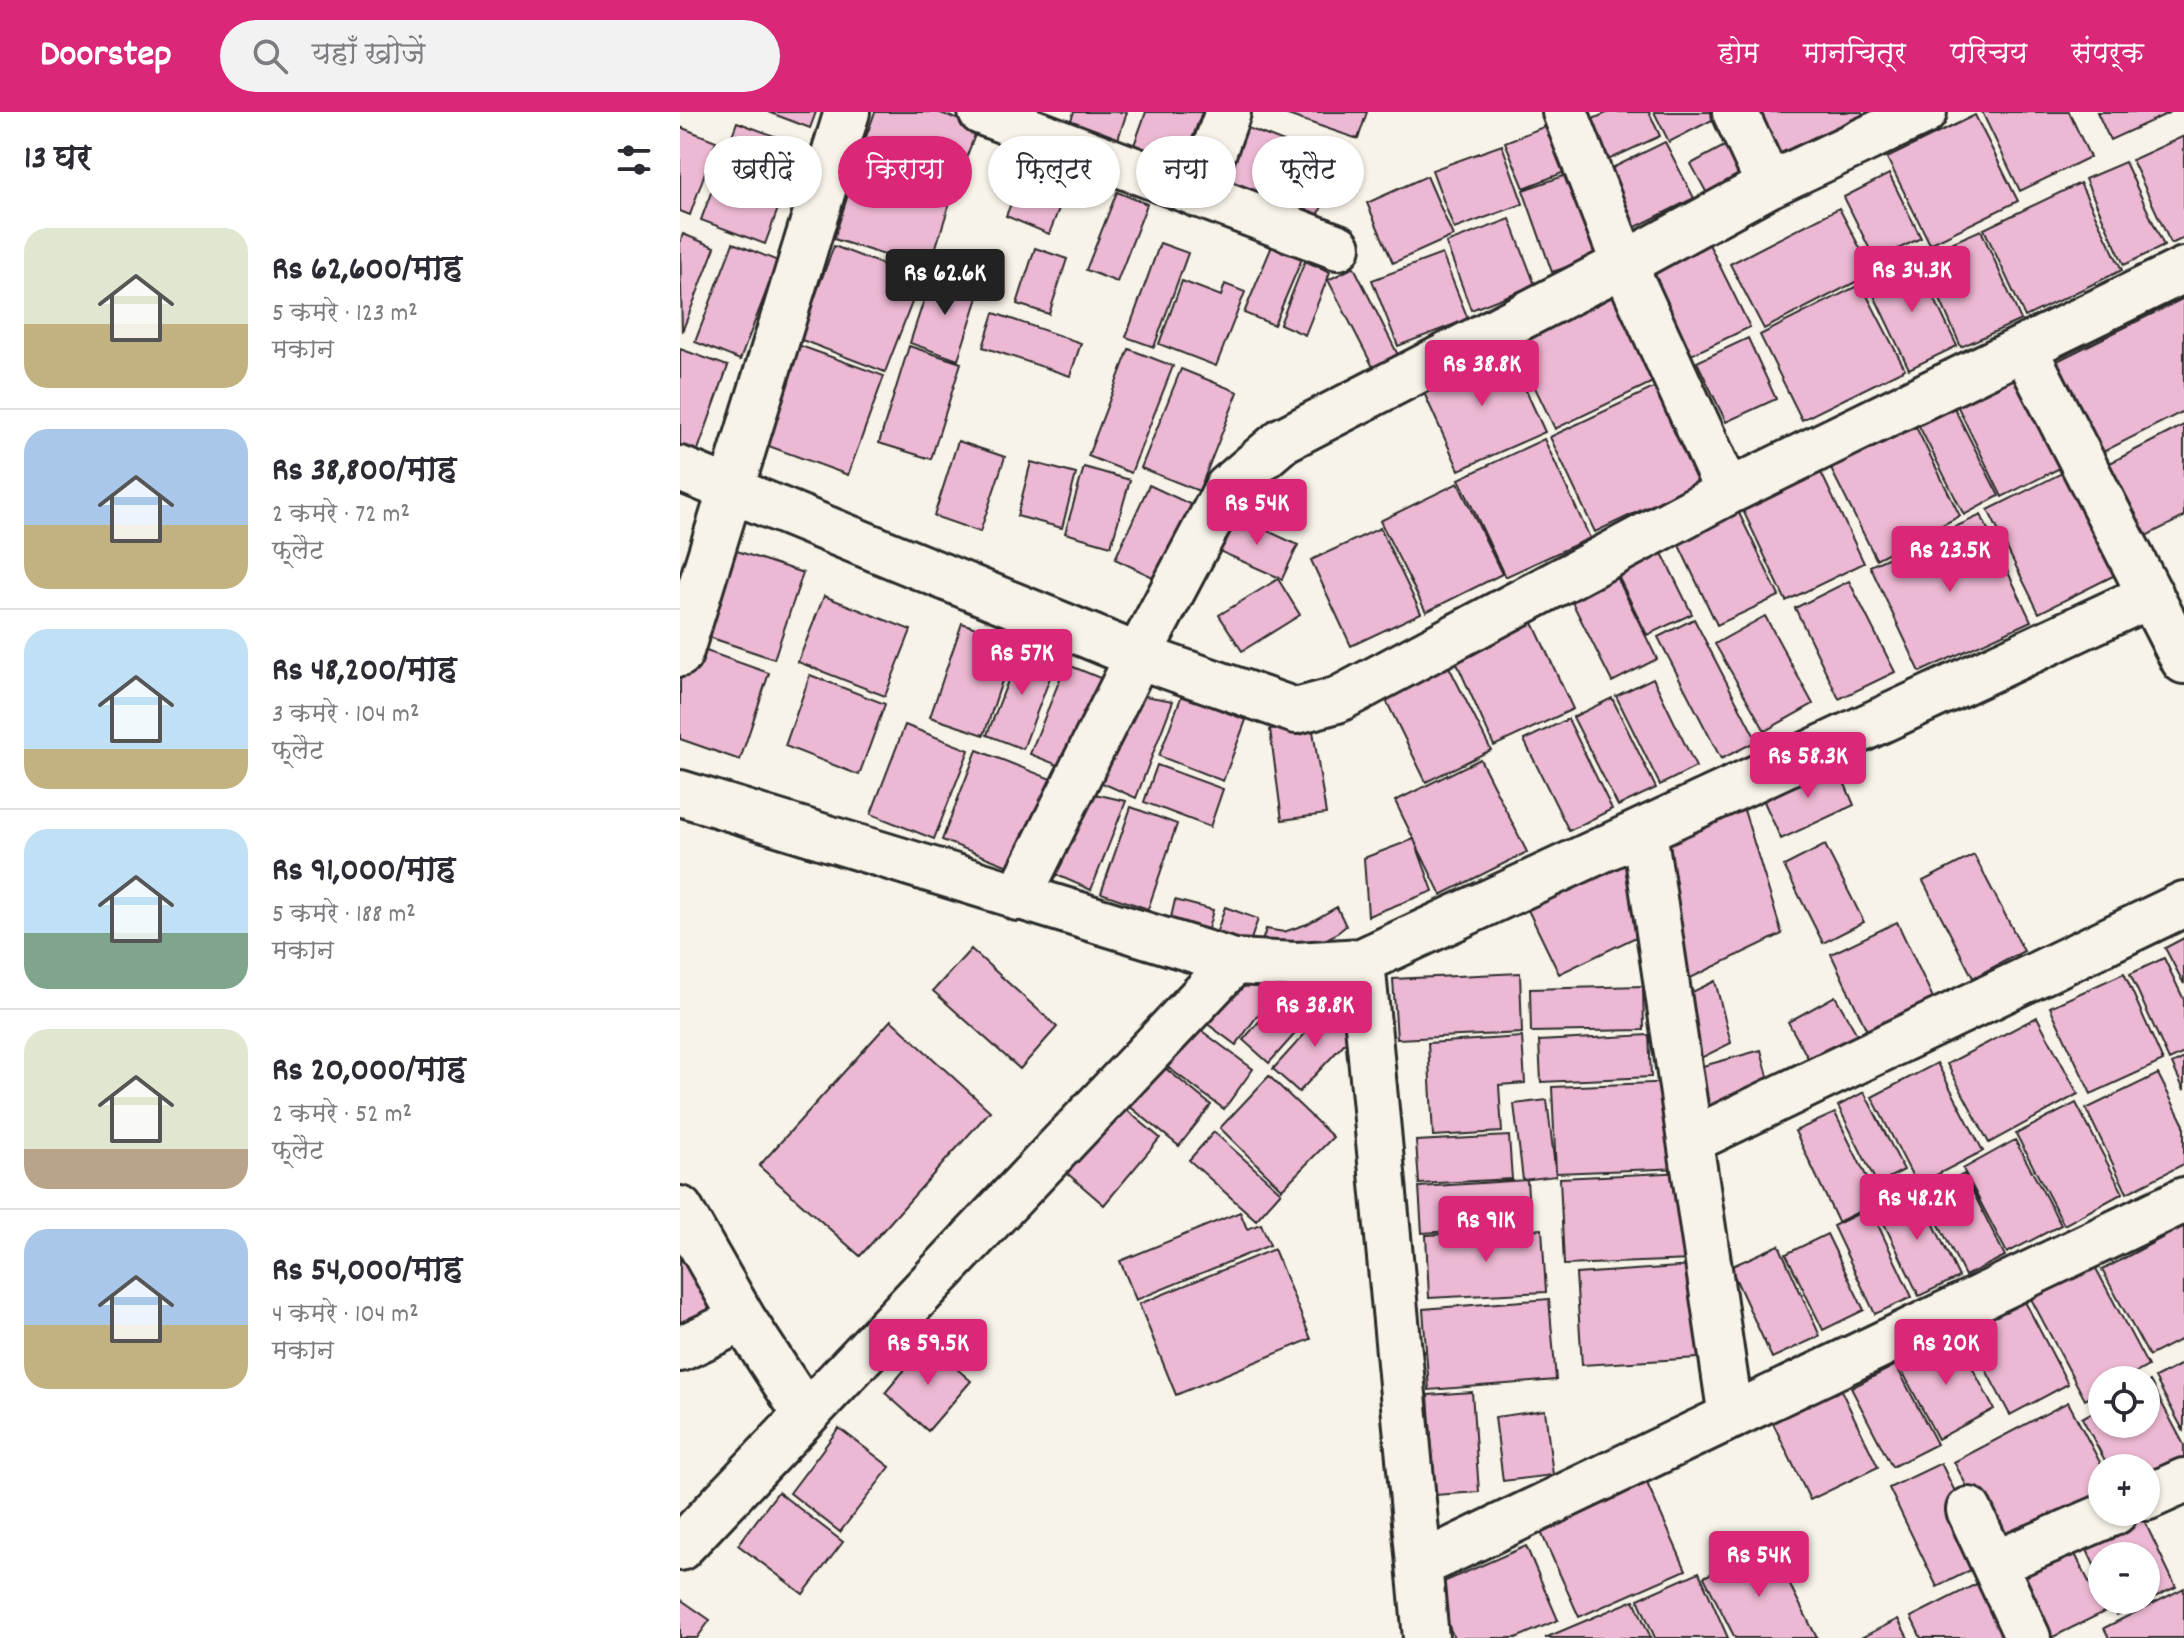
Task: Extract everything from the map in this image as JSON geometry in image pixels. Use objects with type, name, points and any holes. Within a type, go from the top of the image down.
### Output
[{"type":"street","points":[[680,654],[847,112]]},
{"type":"street","points":[[981,112],[1136,171]]},
{"type":"street","points":[[1219,136],[1228,112]]},
{"type":"street","points":[[1565,112],[1624,264],[1728,492]]},
{"type":"street","points":[[1735,112],[1769,185]]},
{"type":"street","points":[[1018,898],[1138,656],[1227,488],[1283,440],[1624,264],[1769,185],[1924,112]]},
{"type":"street","points":[[1233,208],[1338,247]]},
{"type":"street","points":[[680,469],[1138,656],[1296,711],[1337,700],[1728,492],[2184,270]]},
{"type":"street","points":[[2024,348],[2184,661]]},
{"type":"street","points":[[680,793],[1234,962],[1297,965],[1362,961],[2151,595]]},
{"type":"street","points":[[1644,831],[1731,1417]]},
{"type":"street","points":[[1690,1141],[2184,904]]},
{"type":"street","points":[[1362,961],[1426,1638]]},
{"type":"street","points":[[680,1548],[1234,962]]},
{"type":"street","points":[[1420,1565],[2184,1200]]},
{"type":"street","points":[[680,1209],[743,1319],[806,1415]]},
{"type":"street","points":[[680,1349],[743,1319]]},
{"type":"street","points":[[2160,1492],[2184,1481]]},
{"type":"street","points":[[1969,1510],[2028,1638]]},
{"type":"street","points":[[1994,1564],[2088,1524]]},
{"type":"building","points":[[768,112],[816,112],[810,128]]},
{"type":"building","points":[[875,112],[938,112],[978,127],[972,143],[972,136],[866,136]]},
{"type":"building","points":[[1074,112],[1127,112],[1119,136],[1081,136],[1067,131]]},
{"type":"building","points":[[1146,112],[1202,112],[1193,136],[1137,136]]},
{"type":"building","points":[[1279,112],[1367,112],[1359,136],[1349,136]]},
{"type":"building","points":[[1609,112],[1649,112],[1660,136],[1606,161],[1588,121]]},
{"type":"building","points":[[1654,112],[1723,112],[1724,114],[1669,142]]},
{"type":"building","points":[[1745,112],[1862,112],[1865,119],[1768,164]]},
{"type":"building","points":[[1982,112],[2069,112],[2090,157],[2020,191]]},
{"type":"building","points":[[2097,112],[2171,112],[2110,140]]},
{"type":"building","points":[[1975,115],[2018,201],[1930,244],[1887,158]]},
{"type":"building","points":[[737,122],[774,136],[732,136]]},
{"type":"building","points":[[1551,124],[1570,170],[1524,188],[1505,142]]},
{"type":"building","points":[[1240,125],[1268,136],[1252,136],[1252,194],[1236,188],[1236,136]]},
{"type":"building","points":[[680,127],[704,136],[704,175],[690,215],[680,211]]},
{"type":"building","points":[[2184,136],[2184,238],[2171,244],[2132,160]]},
{"type":"building","points":[[1739,138],[1758,173],[1710,199],[1691,164]]},
{"type":"building","points":[[1665,142],[1694,198],[1624,233],[1596,176]]},
{"type":"building","points":[[1502,145],[1523,204],[1454,229],[1432,170]]},
{"type":"building","points":[[2125,162],[2164,246],[2124,265],[2085,179]]},
{"type":"building","points":[[1572,173],[1601,256],[1552,272],[1523,190]]},
{"type":"building","points":[[1889,174],[1921,238],[1875,260],[1844,197]]},
{"type":"building","points":[[1427,176],[1453,236],[1393,263],[1367,203]]},
{"type":"building","points":[[2080,183],[2122,270],[2025,317],[1984,229]]},
{"type":"building","points":[[1120,193],[1136,200],[1136,208],[1145,208],[1117,282],[1086,270],[1111,208],[1120,208]]},
{"type":"building","points":[[705,208],[778,208],[765,244],[701,220]]},
{"type":"building","points":[[844,208],[948,208],[929,269],[834,239]]},
{"type":"building","points":[[1009,208],[1059,208],[1049,234],[1006,216]]},
{"type":"building","points":[[1288,208],[1321,208],[1317,219]]},
{"type":"building","points":[[1839,208],[1873,273],[1764,329],[1730,264]]},
{"type":"building","points":[[1510,219],[1535,285],[1471,310],[1446,243]]},
{"type":"building","points":[[1981,230],[2021,320],[1961,347],[1921,256]]},
{"type":"building","points":[[683,234],[715,247],[682,332],[680,242]]},
{"type":"building","points":[[1277,234],[1307,247],[1274,325],[1244,313]]},
{"type":"building","points":[[1707,240],[1750,327],[1689,356],[1647,270]]},
{"type":"building","points":[[733,243],[778,261],[740,360],[695,342]]},
{"type":"building","points":[[1160,243],[1188,253],[1154,347],[1126,337]]},
{"type":"building","points":[[834,246],[921,279],[885,372],[799,339]]},
{"type":"building","points":[[1035,248],[1067,259],[1049,314],[1017,304]]},
{"type":"building","points":[[1442,254],[1468,319],[1398,346],[1372,280]]},
{"type":"building","points":[[1916,260],[1957,346],[1909,369],[1868,283]]},
{"type":"building","points":[[1305,261],[1330,272],[1305,335],[1280,324]]},
{"type":"building","points":[[1354,267],[1398,355],[1373,367],[1328,280]]},
{"type":"building","points":[[932,275],[980,291],[958,360],[910,343]]},
{"type":"building","points":[[1182,281],[1221,296],[1225,284],[1245,292],[1216,366],[1159,344]]},
{"type":"building","points":[[1861,284],[1905,369],[1802,420],[1760,335]]},
{"type":"building","points":[[1616,291],[1657,380],[1555,429],[1512,340]]},
{"type":"building","points":[[2184,298],[2184,411],[2101,453],[2055,362]]},
{"type":"building","points":[[994,313],[1081,343],[1070,376],[983,347]]},
{"type":"building","points":[[1748,338],[1776,399],[1726,422],[1697,362]]},
{"type":"building","points":[[798,345],[884,376],[848,475],[763,444]]},
{"type":"building","points":[[1505,345],[1545,432],[1459,470],[1420,384]]},
{"type":"building","points":[[909,346],[961,363],[931,459],[879,443]]},
{"type":"building","points":[[680,349],[728,366],[694,461],[680,456]]},
{"type":"building","points":[[1129,349],[1173,366],[1131,473],[1088,456]]},
{"type":"building","points":[[2013,365],[2064,466],[2002,497],[1952,395]]},
{"type":"building","points":[[1181,369],[1238,392],[1199,491],[1141,468]]},
{"type":"building","points":[[1666,382],[1711,477],[1595,532],[1550,437]]},
{"type":"building","points":[[1949,398],[1999,496],[1964,515],[1914,416]]},
{"type":"building","points":[[1911,417],[1960,516],[1876,559],[1826,459]]},
{"type":"building","points":[[2184,425],[2184,517],[2144,537],[2108,464]]},
{"type":"building","points":[[1544,439],[1590,538],[1505,577],[1459,479]]},
{"type":"building","points":[[958,441],[1005,457],[980,532],[934,516]]},
{"type":"building","points":[[1031,462],[1076,474],[1062,528],[1017,516]]},
{"type":"building","points":[[1817,464],[1864,563],[1786,601],[1739,502]]},
{"type":"building","points":[[1084,467],[1130,480],[1111,546],[1065,533]]},
{"type":"building","points":[[2074,467],[2125,570],[2039,613],[1988,510]]},
{"type":"building","points":[[1458,483],[1502,574],[1426,612],[1380,521]]},
{"type":"building","points":[[1149,485],[1194,506],[1159,580],[1115,559]]},
{"type":"building","points":[[1736,507],[1779,596],[1717,625],[1675,537]]},
{"type":"building","points":[[1233,515],[1298,545],[1282,579],[1217,550]]},
{"type":"building","points":[[1981,515],[2031,621],[1920,672],[1870,566]]},
{"type":"building","points":[[1380,528],[1421,613],[1351,646],[1311,560]]},
{"type":"building","points":[[722,546],[803,573],[774,659],[694,632]]},
{"type":"building","points":[[1660,549],[1692,614],[1647,635],[1615,570]]},
{"type":"building","points":[[1613,569],[1657,659],[1612,682],[1567,592]]},
{"type":"building","points":[[1278,579],[1300,615],[1242,651],[1219,615]]},
{"type":"building","points":[[1849,581],[1895,672],[1839,699],[1795,608]]},
{"type":"building","points":[[824,596],[911,630],[885,696],[798,662]]},
{"type":"building","points":[[1528,612],[1573,709],[1494,746],[1450,648]]},
{"type":"building","points":[[1765,616],[1813,704],[1765,731],[1715,644]]},
{"type":"building","points":[[1694,619],[1757,741],[1721,759],[1658,637]]},
{"type":"building","points":[[962,623],[1015,642],[984,735],[930,717]]},
{"type":"building","points":[[1022,645],[1057,659],[1023,749],[987,735]]},
{"type":"building","points":[[692,646],[769,673],[740,760],[680,739],[680,681]]},
{"type":"building","points":[[1444,657],[1491,750],[1426,782],[1381,690]]},
{"type":"building","points":[[1066,664],[1105,680],[1070,770],[1030,754]]},
{"type":"building","points":[[810,675],[885,704],[859,775],[785,746]]},
{"type":"building","points":[[1653,678],[1696,767],[1660,785],[1616,696]]},
{"type":"building","points":[[1134,694],[1173,701],[1136,798],[1091,778]]},
{"type":"building","points":[[1182,695],[1246,720],[1223,781],[1159,756]]},
{"type":"building","points":[[1612,698],[1656,788],[1618,806],[1573,717]]},
{"type":"building","points":[[1568,719],[1612,809],[1569,831],[1524,740]]},
{"type":"building","points":[[1312,724],[1326,814],[1282,820],[1270,729]]},
{"type":"building","points":[[905,725],[969,750],[934,839],[871,814]]},
{"type":"building","points":[[977,750],[1056,781],[1021,871],[942,840]]},
{"type":"building","points":[[1480,759],[1527,852],[1441,895],[1395,801]]},
{"type":"building","points":[[1835,761],[1854,805],[1781,839],[1761,795]]},
{"type":"building","points":[[1157,765],[1223,789],[1210,827],[1144,802]]},
{"type":"building","points":[[1081,791],[1126,801],[1091,890],[1043,869]]},
{"type":"building","points":[[1131,807],[1177,824],[1148,909],[1101,893]]},
{"type":"building","points":[[1744,810],[1782,934],[1678,984],[1657,849]]},
{"type":"building","points":[[1414,839],[1433,891],[1368,916],[1364,858]]},
{"type":"building","points":[[1825,845],[1864,922],[1823,943],[1784,866]]},
{"type":"building","points":[[1974,855],[2024,951],[1973,978],[1923,881]]},
{"type":"building","points":[[1638,856],[1657,927],[1559,974],[1528,910]]},
{"type":"building","points":[[1175,900],[1213,910],[1204,945],[1167,935]]},
{"type":"building","points":[[1225,907],[1258,919],[1248,948],[1215,937]]},
{"type":"building","points":[[1337,907],[1346,926],[1336,934],[1315,945],[1258,954],[1266,929],[1284,932],[1307,924]]},
{"type":"building","points":[[1897,922],[1935,1002],[1868,1033],[1831,954]]},
{"type":"building","points":[[2184,938],[2184,984],[2165,948]]},
{"type":"building","points":[[971,949],[1057,1027],[1020,1069],[933,991]]},
{"type":"building","points":[[2164,958],[2184,1000],[2184,1053],[2169,1060],[2130,974]]},
{"type":"building","points":[[1241,965],[1276,990],[1236,1045],[1202,1020]]},
{"type":"building","points":[[1520,973],[1522,1033],[1397,1039],[1393,979]]},
{"type":"building","points":[[2124,973],[2163,1061],[2091,1094],[2050,1007]]},
{"type":"building","points":[[1297,978],[1324,1001],[1269,1063],[1243,1040]]},
{"type":"building","points":[[1715,981],[1731,1043],[1689,1064],[1686,995]]},
{"type":"building","points":[[1643,986],[1644,1030],[1531,1032],[1530,989]]},
{"type":"building","points":[[1835,996],[1866,1050],[1818,1076],[1788,1022]]},
{"type":"building","points":[[1330,1006],[1357,1030],[1299,1092],[1273,1069]]},
{"type":"building","points":[[2037,1017],[2078,1094],[1989,1143],[1947,1064]]},
{"type":"building","points":[[891,1020],[990,1111],[860,1256],[759,1166]]},
{"type":"building","points":[[1187,1020],[1253,1069],[1224,1109],[1158,1060]]},
{"type":"building","points":[[1649,1035],[1651,1077],[1541,1082],[1539,1041]]},
{"type":"building","points":[[1522,1037],[1525,1083],[1499,1085],[1502,1132],[1433,1136],[1428,1043]]},
{"type":"building","points":[[1761,1050],[1773,1095],[1703,1114],[1692,1069]]},
{"type":"building","points":[[2184,1058],[2184,1090],[2172,1064]]},
{"type":"building","points":[[1937,1063],[1983,1151],[1917,1185],[1872,1097]]},
{"type":"building","points":[[1160,1064],[1211,1105],[1179,1146],[1128,1105]]},
{"type":"building","points":[[2158,1074],[2184,1125],[2184,1164],[2127,1193],[2086,1109]]},
{"type":"building","points":[[1269,1076],[1333,1137],[1282,1189],[1220,1128]]},
{"type":"building","points":[[1678,1082],[1682,1168],[1556,1173],[1552,1087]]},
{"type":"building","points":[[1864,1092],[1904,1170],[1877,1184],[1838,1106]]},
{"type":"building","points":[[1547,1100],[1556,1176],[1523,1180],[1514,1104]]},
{"type":"building","points":[[1117,1102],[1160,1138],[1104,1205],[1061,1168]]},
{"type":"building","points":[[2076,1103],[2123,1193],[2064,1225],[2016,1134]]},
{"type":"building","points":[[1835,1113],[1879,1202],[1838,1222],[1795,1131]]},
{"type":"building","points":[[1214,1132],[1281,1192],[1256,1220],[1189,1160]]},
{"type":"building","points":[[1509,1136],[1512,1179],[1419,1184],[1416,1141]]},
{"type":"building","points":[[2015,1140],[2061,1225],[2007,1253],[1963,1169]]},
{"type":"building","points":[[1687,1172],[1691,1260],[1564,1265],[1560,1178]]},
{"type":"building","points":[[1964,1174],[2005,1256],[1965,1276],[1924,1195]]},
{"type":"building","points":[[1527,1180],[1530,1226],[1422,1233],[1419,1187]]},
{"type":"building","points":[[1916,1187],[1959,1277],[1919,1296],[1876,1207]]},
{"type":"building","points":[[1870,1208],[1912,1297],[1875,1314],[1833,1226]]},
{"type":"building","points":[[1240,1212],[1247,1229],[1261,1224],[1270,1245],[1136,1300],[1120,1261]]},
{"type":"building","points":[[2184,1226],[2184,1338],[2149,1356],[2102,1270]]},
{"type":"building","points":[[1542,1229],[1546,1292],[1429,1298],[1426,1235]]},
{"type":"building","points":[[1827,1234],[1864,1310],[1823,1330],[1786,1254]]},
{"type":"building","points":[[680,1245],[712,1315],[680,1329]]},
{"type":"building","points":[[1779,1245],[1820,1336],[1772,1358],[1730,1267]]},
{"type":"building","points":[[1274,1249],[1311,1339],[1176,1395],[1139,1304]]},
{"type":"building","points":[[2093,1263],[2148,1366],[2088,1366],[2088,1398],[2085,1400],[2030,1297]]},
{"type":"building","points":[[1692,1266],[1698,1358],[1582,1365],[1576,1274]]},
{"type":"building","points":[[2023,1298],[2068,1384],[2010,1415],[1964,1329]]},
{"type":"building","points":[[1549,1299],[1556,1380],[1429,1390],[1423,1309]]},
{"type":"building","points":[[1955,1335],[1994,1409],[1938,1439],[1899,1365]]},
{"type":"building","points":[[927,1343],[971,1381],[928,1431],[885,1393]]},
{"type":"building","points":[[2184,1363],[2184,1432],[2160,1387],[2160,1375]]},
{"type":"building","points":[[1896,1365],[1937,1444],[1892,1467],[1851,1388]]},
{"type":"building","points":[[1838,1384],[1878,1467],[1810,1500],[1770,1417]]},
{"type":"building","points":[[1472,1392],[1479,1492],[1435,1495],[1428,1395]]},
{"type":"building","points":[[2160,1400],[2184,1445],[2184,1473],[2160,1486],[2160,1454],[2101,1454],[2093,1438],[2160,1438]]},
{"type":"building","points":[[2068,1402],[2096,1454],[2088,1454],[2088,1504],[2001,1551],[1954,1462]]},
{"type":"building","points":[[1545,1410],[1553,1475],[1503,1481],[1495,1417]]},
{"type":"building","points":[[2088,1415],[2088,1429],[2082,1418]]},
{"type":"building","points":[[839,1428],[890,1467],[840,1532],[790,1493]]},
{"type":"building","points":[[1941,1463],[1989,1561],[1937,1587],[1889,1488]]},
{"type":"building","points":[[1647,1483],[1686,1570],[1579,1617],[1540,1530]]},
{"type":"building","points":[[778,1492],[843,1542],[803,1594],[738,1545]]},
{"type":"building","points":[[2107,1526],[2147,1526],[2154,1542],[2088,1542],[2088,1552],[2081,1537]]},
{"type":"building","points":[[2067,1538],[2088,1580],[2088,1614],[2100,1614],[2051,1638],[2044,1638],[2008,1568]]},
{"type":"building","points":[[1769,1544],[1817,1638],[1735,1638],[1704,1577]]},
{"type":"building","points":[[1526,1546],[1558,1620],[1516,1638],[1454,1638],[1432,1587]]},
{"type":"building","points":[[2160,1554],[2176,1587],[2160,1595]]},
{"type":"building","points":[[1699,1572],[1728,1638],[1655,1638],[1638,1599]]},
{"type":"building","points":[[1986,1579],[2016,1638],[1921,1638],[1911,1617]]},
{"type":"building","points":[[2184,1588],[2184,1638],[2109,1638],[2104,1628],[2132,1614],[2160,1614],[2160,1600]]},
{"type":"building","points":[[680,1599],[710,1620],[697,1638],[680,1638]]},
{"type":"building","points":[[1634,1600],[1651,1638],[1545,1638]]},
{"type":"building","points":[[1898,1619],[1908,1638],[1861,1638]]}]
